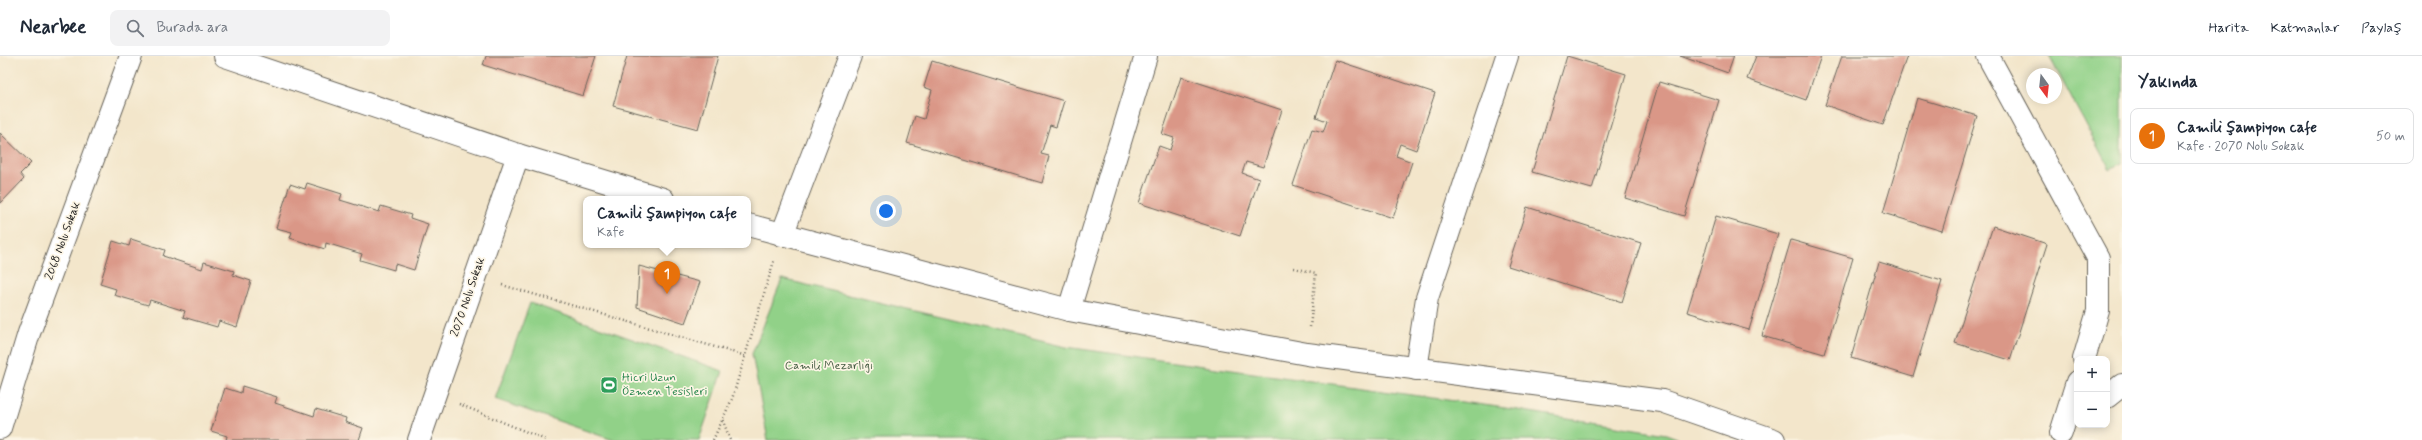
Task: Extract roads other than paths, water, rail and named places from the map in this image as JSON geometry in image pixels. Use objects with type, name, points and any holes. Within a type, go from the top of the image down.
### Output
[{"type":"street","name":"2068 Nolu Sokak","points":[[0,428],[29,333],[131,56]]},
{"type":"street","points":[[225,56],[518,155],[653,196]]},
{"type":"street","points":[[782,235],[850,56]]},
{"type":"street","points":[[1069,310],[1146,56]]},
{"type":"street","points":[[1416,369],[1427,298],[1507,56]]},
{"type":"street","points":[[1988,56],[2098,258],[2098,311],[2085,356]]},
{"type":"street","name":"2070 Nolu Sokak","points":[[419,440],[518,155]]},
{"type":"street","points":[[751,226],[1069,310],[1307,354],[1662,401],[1774,440]]},
{"type":"street","points":[[2110,395],[2122,385]]},
{"type":"street","points":[[2063,431],[2074,392]]},
{"type":"place","name":"Camili şampiyon cafe","points":[[667,294]]},
{"type":"place","name":"Hicri Uzun Özmen Tesisleri","points":[[609,385]]},
{"type":"park label","name":"Camili Mezarlığı","points":[[829,366]]}]
